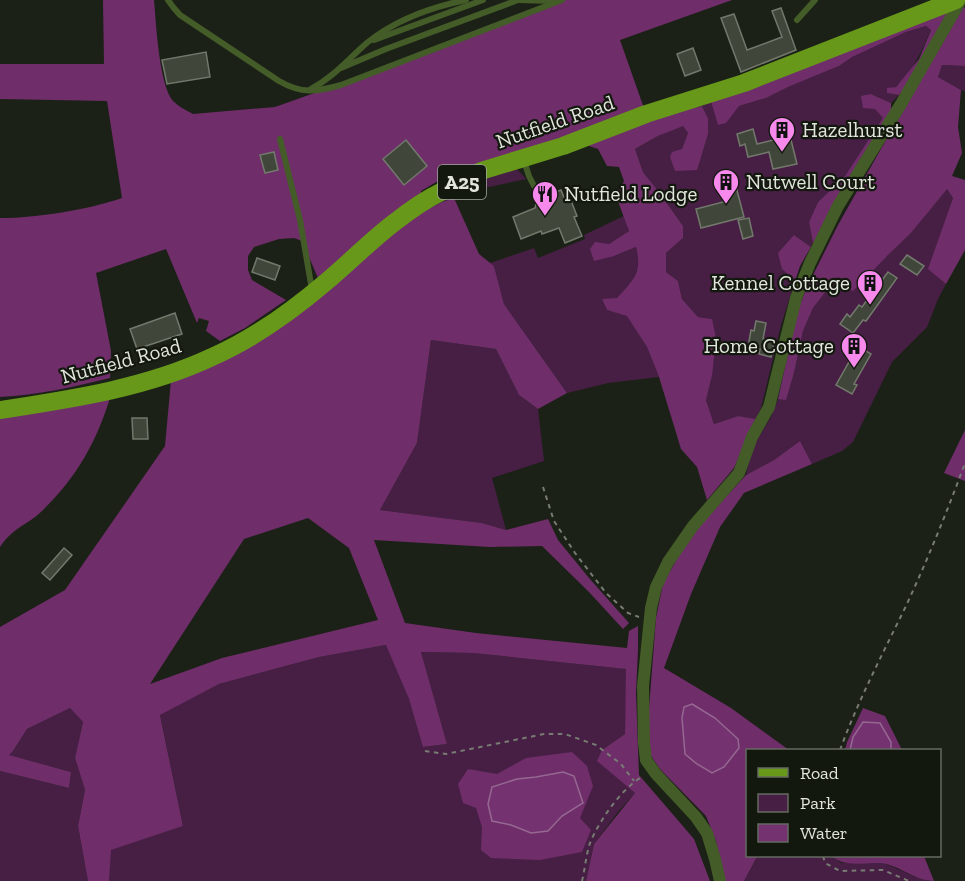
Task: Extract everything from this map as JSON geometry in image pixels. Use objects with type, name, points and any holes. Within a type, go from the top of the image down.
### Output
[{"type":"main road","name":"Nutfield Road","points":[[0,410],[109,391],[176,372],[213,357],[281,317],[393,223],[420,204],[481,171],[562,146],[646,114],[744,83],[956,0]]},
{"type":"street","points":[[720,881],[707,833],[696,817],[646,760],[643,720],[644,686],[651,608],[656,587],[669,562],[693,526],[739,473],[752,437],[769,407],[796,298],[810,263],[838,206],[901,104],[961,0]]},
{"type":"lane","points":[[168,0],[180,15],[279,81],[289,87],[308,91],[326,90],[341,85],[560,1]]},
{"type":"lane","points":[[308,91],[323,83],[367,43],[402,20],[466,0]]},
{"type":"lane","points":[[367,43],[483,0]]},
{"type":"lane","points":[[341,68],[518,0],[560,1]]},
{"type":"lane","points":[[797,20],[815,0]]},
{"type":"lane","points":[[280,139],[300,220],[312,293]]},
{"type":"lane","points":[[523,158],[534,186]]},
{"type":"path","points":[[840,749],[853,714],[905,608],[965,463]]},
{"type":"path","points":[[543,487],[554,520],[606,594],[628,613],[650,621]]},
{"type":"path","points":[[425,751],[446,754],[544,734],[565,734],[596,745],[621,764],[634,781]]},
{"type":"path","points":[[582,881],[589,845],[596,831],[621,793],[634,781],[653,770]]},
{"type":"path","points":[[824,857],[825,863],[840,871],[884,870],[909,881]]},
{"type":"green space","points":[[926,26],[931,29],[914,65],[887,93],[899,95],[891,103],[871,94],[875,109],[884,118],[845,176],[818,202],[809,222],[813,243],[811,247],[794,235],[782,269],[795,281],[781,325],[761,408],[756,419],[738,416],[714,424],[706,400],[712,376],[712,319],[698,317],[682,299],[678,281],[666,272],[666,253],[683,238],[683,226],[643,172],[635,149],[683,125],[688,133],[682,149],[696,170],[708,134],[708,118],[702,106],[711,101],[739,106],[766,98],[839,66],[851,57],[906,32]]},
{"type":"green space","points":[[942,65],[965,66],[965,91],[938,77]]},
{"type":"green space","points":[[517,169],[526,179],[484,188],[454,200],[453,198],[442,202],[489,176]]},
{"type":"green space","points":[[947,188],[953,198],[929,269],[946,284],[927,327],[892,362],[853,442],[842,451],[812,464],[800,441],[774,460],[746,475],[751,450],[771,417],[778,399],[786,399],[803,331],[813,308],[833,281],[887,256],[911,233]]},
{"type":"green space","points":[[624,216],[629,231],[609,244],[614,256],[636,247],[640,263],[633,280],[616,299],[602,299],[607,310],[627,315],[647,347],[659,377],[608,383],[567,393],[504,304],[494,266],[490,263],[534,248],[538,258],[585,239],[584,235]]},
{"type":"green space","points":[[431,340],[496,349],[519,395],[538,409],[544,461],[492,478],[506,530],[482,523],[380,510],[417,443]]},
{"type":"green space","points":[[387,645],[409,699],[424,747],[447,744],[421,652],[473,653],[627,669],[625,734],[602,750],[636,792],[594,844],[586,881],[109,881],[110,850],[183,826],[160,714],[219,684],[319,657]]},
{"type":"green space","points":[[70,708],[83,722],[75,758],[85,790],[78,826],[88,881],[0,881],[0,771],[69,788],[71,772],[8,755],[27,729]]},
{"type":"green space","points":[[756,857],[833,857],[841,863],[884,863],[930,881],[744,881]]},
{"type":"shaded area","points":[[103,0],[154,0],[164,82],[173,101],[193,114],[275,107],[399,63],[563,0],[732,0],[620,40],[646,114],[470,178],[460,168],[421,191],[421,199],[318,278],[302,241],[294,238],[279,239],[254,247],[248,256],[248,270],[252,280],[286,300],[245,328],[220,341],[206,331],[209,321],[199,318],[197,323],[166,249],[96,273],[111,351],[110,378],[42,392],[0,397],[0,218],[62,213],[122,198],[107,101],[0,99],[0,64],[104,64]]},
{"type":"shaded area","points":[[965,7],[965,66],[942,65],[938,77],[961,90],[958,127],[962,153],[952,176],[965,180],[965,250],[946,284],[928,269],[953,198],[947,189],[911,233],[853,291],[833,282],[813,308],[803,331],[786,400],[778,399],[797,312],[807,287],[838,225],[882,147]]},
{"type":"shaded area","points":[[949,11],[910,82],[899,95],[887,93],[887,88],[896,87],[919,59],[931,30],[926,26],[906,32],[852,57],[839,66],[766,98],[739,106],[726,123],[718,125],[711,101]]},
{"type":"shaded area","points":[[871,94],[891,103],[891,112],[819,237],[813,243],[809,222],[818,202],[845,176],[883,118],[875,109],[863,108],[861,96]]},
{"type":"shaded area","points":[[702,106],[708,118],[708,134],[697,170],[675,171],[670,157],[672,152],[682,149],[688,133],[683,126],[635,149],[643,172],[683,226],[683,238],[666,253],[666,272],[678,281],[682,299],[698,317],[712,319],[716,338],[712,376],[706,400],[714,424],[738,416],[756,419],[734,468],[707,500],[697,467],[681,449],[659,377],[647,347],[627,316],[607,310],[602,299],[617,298],[628,286],[637,270],[638,256],[636,247],[594,261],[590,249],[595,242],[609,244],[629,231],[616,196],[624,181],[619,167],[607,166],[598,149],[586,145],[642,119]]},
{"type":"shaded area","points":[[454,198],[479,254],[494,266],[504,304],[567,393],[538,409],[519,395],[496,349],[431,340],[417,443],[380,510],[482,523],[506,530],[548,519],[558,540],[629,623],[623,629],[542,546],[490,547],[374,540],[405,623],[476,633],[627,648],[629,631],[638,626],[636,693],[639,775],[694,839],[710,881],[586,881],[594,844],[635,793],[597,761],[602,750],[625,734],[626,669],[473,653],[421,652],[447,744],[423,747],[409,699],[386,645],[319,657],[219,684],[160,715],[183,826],[111,850],[109,881],[88,881],[78,826],[85,790],[75,758],[83,722],[70,708],[27,729],[9,755],[71,772],[69,788],[0,771],[0,627],[65,590],[165,446],[171,380],[372,251],[420,213]],"holes":[[[308,518],[349,548],[378,620],[222,658],[150,684],[244,539]]]},
{"type":"shaded area","points":[[794,235],[811,247],[800,266],[795,281],[782,269],[778,253]]},
{"type":"shaded area","points":[[110,398],[91,445],[75,473],[42,511],[6,538],[0,547],[0,418]]},
{"type":"shaded area","points":[[965,430],[965,481],[944,473]]},
{"type":"shaded area","points":[[800,441],[812,464],[744,493],[720,527],[691,594],[664,668],[731,708],[788,749],[746,749],[746,857],[756,857],[756,859],[744,881],[725,881],[716,841],[706,816],[660,769],[649,753],[648,721],[656,618],[663,584],[701,524],[746,475],[774,460]]},
{"type":"shaded area","points":[[863,708],[885,716],[902,749],[891,749],[891,742],[853,737],[850,749],[845,749]]},
{"type":"shaded area","points":[[572,752],[587,766],[593,786],[580,818],[591,830],[582,852],[540,860],[491,858],[481,850],[482,827],[476,808],[463,803],[458,784],[468,769],[497,774],[526,758]],"holes":[[[536,777],[583,803],[562,816],[548,831],[531,833],[492,821],[517,779]]]},
{"type":"shaded area","points":[[833,857],[924,857],[934,881],[920,878],[888,864],[848,863]]},
{"type":"water","points":[[692,704],[715,718],[738,739],[739,748],[724,767],[712,773],[685,754],[682,718],[684,707]]},
{"type":"water","points":[[863,722],[880,723],[891,742],[891,749],[850,749],[853,737]]},
{"type":"water","points":[[563,772],[574,776],[583,803],[562,816],[548,831],[531,833],[492,821],[488,804],[492,787],[517,779]]},
{"type":"building","points":[[781,8],[796,50],[741,72],[721,18],[734,14],[747,50],[782,37],[772,11]]},
{"type":"building","points":[[693,48],[701,70],[685,76],[677,54]]},
{"type":"building","points":[[206,52],[210,77],[167,84],[162,60]]},
{"type":"building","points":[[753,129],[757,144],[790,136],[797,164],[773,169],[769,152],[748,157],[745,144],[740,146],[737,134]]},
{"type":"building","points":[[406,140],[427,166],[404,185],[383,159]]},
{"type":"building","points":[[274,152],[278,170],[265,173],[260,155]]},
{"type":"building","name":"Nutwell Court","points":[[735,183],[744,217],[701,228],[696,209],[727,201],[723,186]]},
{"type":"building","name":"Nutfield Lodge","points":[[561,190],[565,200],[570,198],[577,216],[574,217],[582,236],[565,243],[559,228],[542,234],[541,231],[521,239],[513,217],[535,208],[537,200]]},
{"type":"building","points":[[749,218],[753,236],[743,239],[738,220]]},
{"type":"building","points":[[907,255],[924,266],[917,275],[900,264]]},
{"type":"building","points":[[257,258],[280,266],[275,280],[252,272]]},
{"type":"building","name":"Kennel Cottage","points":[[888,272],[897,278],[866,321],[863,320],[853,333],[840,324],[847,314],[850,317],[859,305],[862,307]]},
{"type":"building","points":[[175,313],[182,334],[137,349],[130,329]]},
{"type":"building","points":[[756,321],[766,323],[763,339],[774,341],[771,357],[759,354],[760,349],[748,347],[751,330],[754,331]]},
{"type":"building","name":"Home Cottage","points":[[858,346],[871,354],[854,384],[857,385],[852,394],[836,385]]},
{"type":"building","points":[[132,418],[147,418],[148,439],[133,439]]},
{"type":"building","points":[[64,548],[72,555],[50,580],[42,573]]},
{"type":"place","name":"Hazelhurst","points":[[782,153]]},
{"type":"place","name":"Nutwell Court","points":[[726,205]]},
{"type":"place","name":"Nutfield Lodge","points":[[545,217]]},
{"type":"place","name":"Kennel Cottage","points":[[870,306]]},
{"type":"place","name":"Home Cottage","points":[[854,369]]}]
